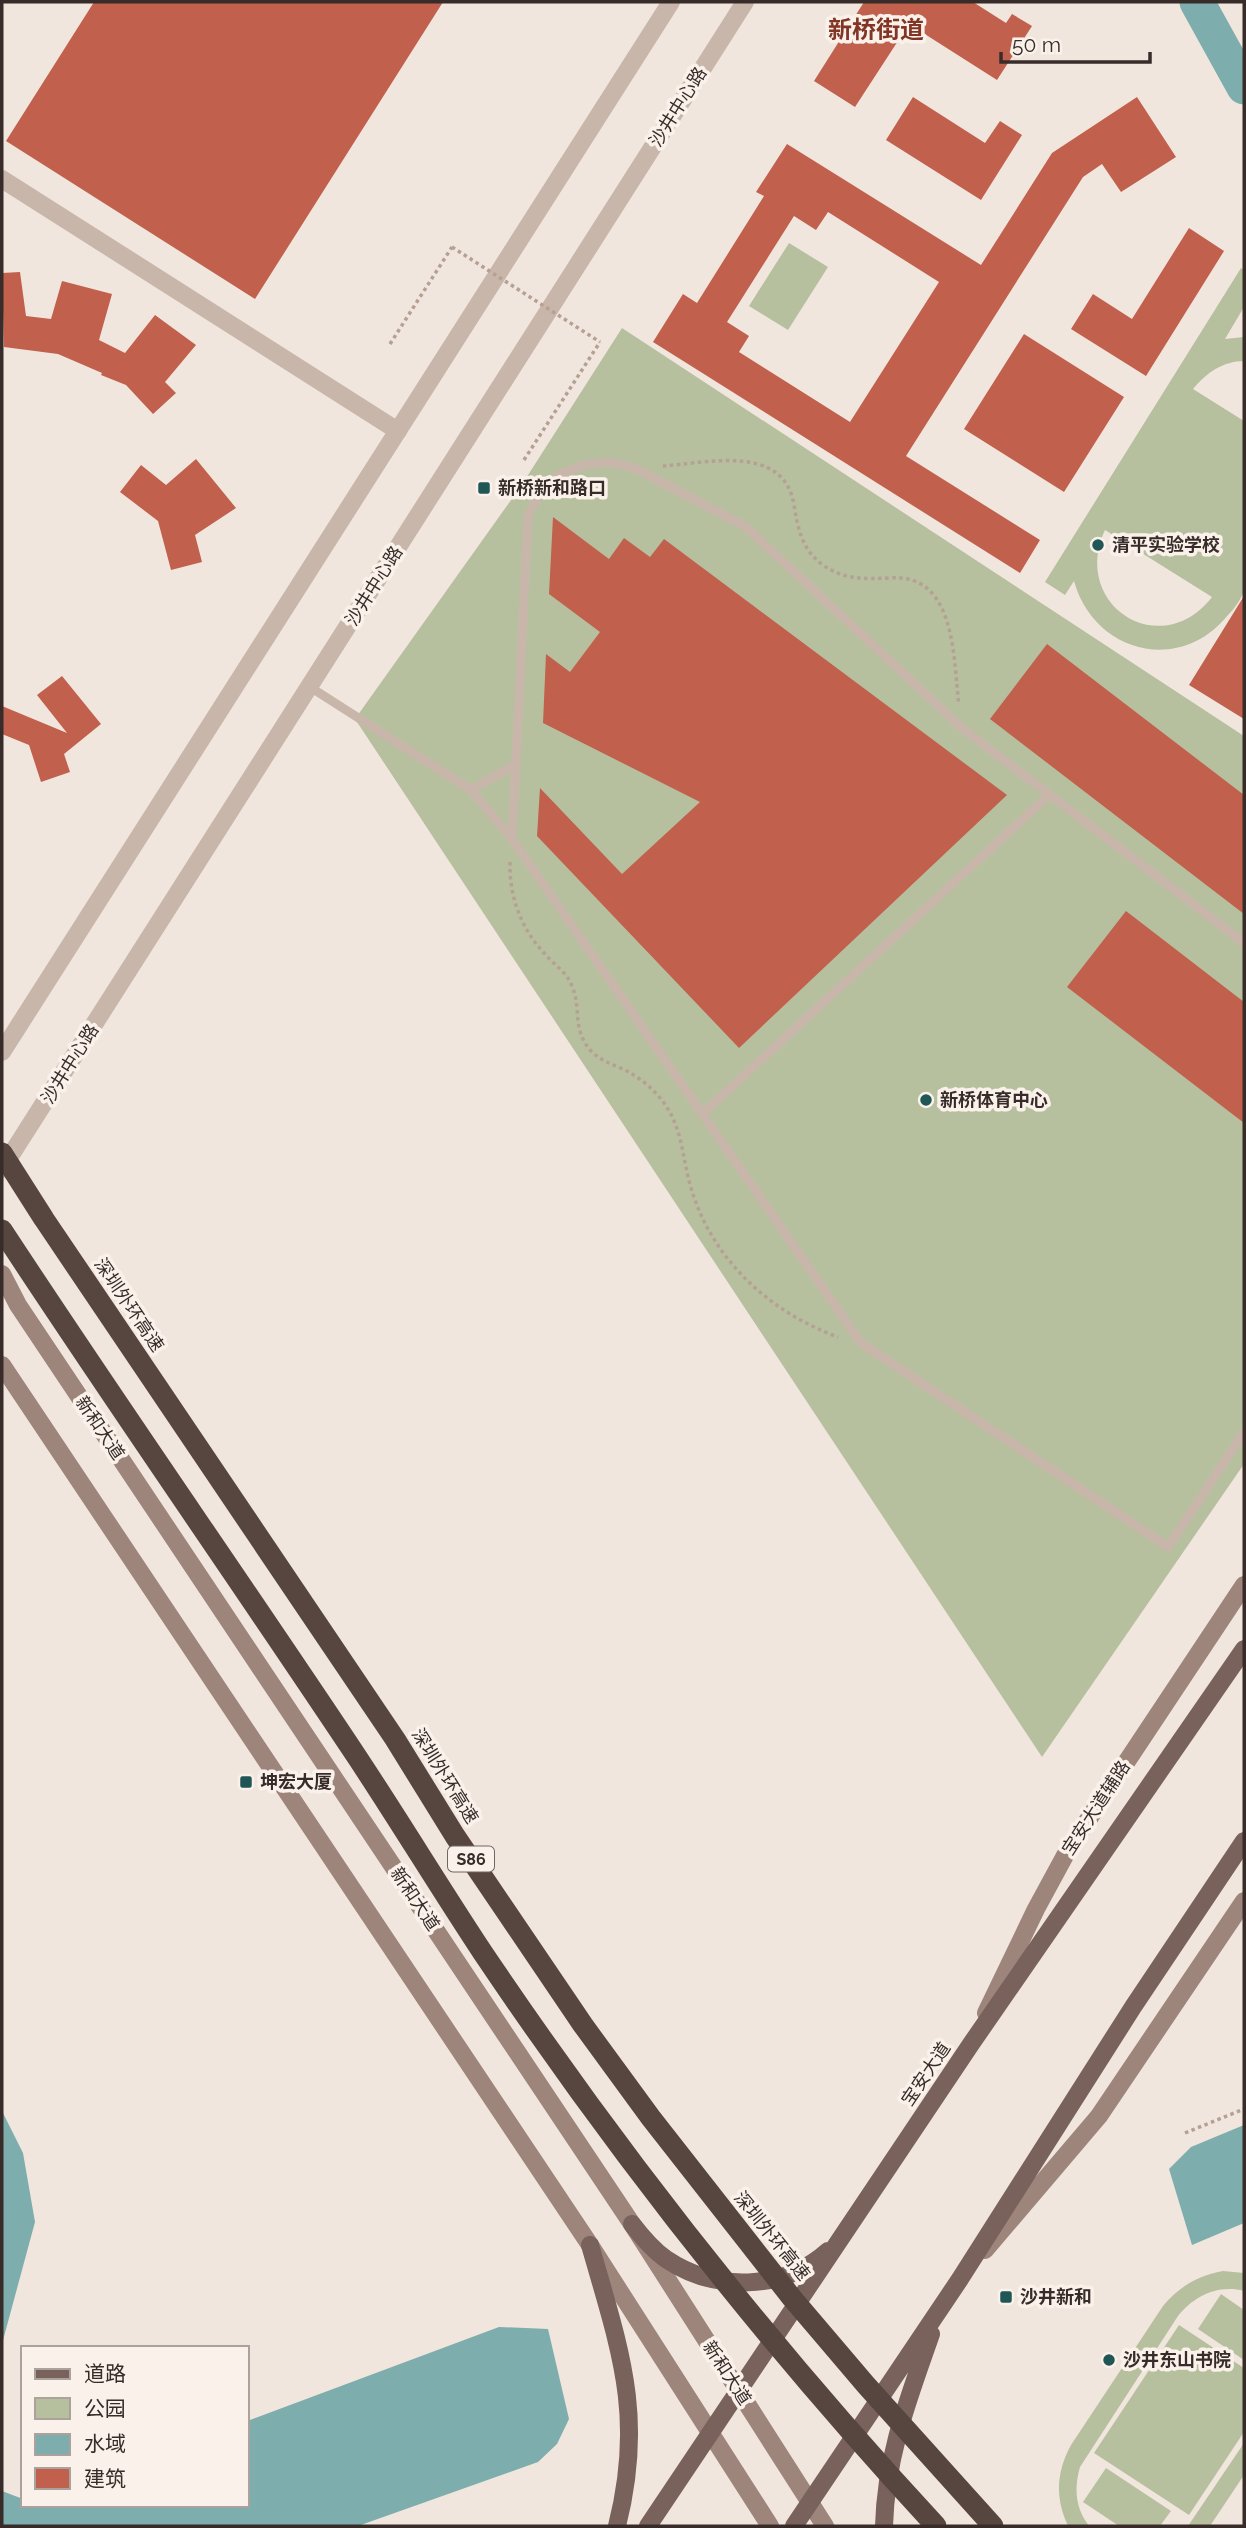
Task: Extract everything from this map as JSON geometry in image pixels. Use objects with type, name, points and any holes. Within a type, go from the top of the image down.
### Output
[{"type":"highway","name":"深圳外环高速","points":[[2,1153],[395,1739],[462,1847],[583,2025],[720,2208],[792,2298],[882,2404],[993,2526]]},
{"type":"highway","name":"S86","points":[[2,1230],[360,1761],[435,1880],[550,2049],[625,2153],[760,2324],[936,2526]]},
{"type":"main road","name":"新和大道","points":[[2,1274],[34,1328],[632,2224],[825,2526]]},
{"type":"main road","points":[[2,1365],[590,2245],[770,2526]]},
{"type":"main road","name":"宝安大道辅路","points":[[971,2045],[1036,1909],[1068,1850],[1244,1585]]},
{"type":"main road","name":"宝安大道","points":[[648,2526],[971,2045],[1244,1648]]},
{"type":"main road","points":[[794,2526],[960,2279],[1133,2007],[1244,1841]]},
{"type":"main road","points":[[960,2279],[1099,2116],[1244,1901]]},
{"type":"main road","points":[[632,2224],[665,2258],[685,2270],[708,2279],[731,2283],[755,2283],[778,2278],[821,2257],[838,2242]]},
{"type":"main road","points":[[590,2245],[626,2375],[631,2417],[630,2459],[617,2526]]},
{"type":"main road","points":[[884,2526],[885,2496],[898,2429],[938,2312]]},
{"type":"street","points":[[2,1052],[671,2]]},
{"type":"street","name":"沙井中心路","points":[[2,1169],[745,2]]},
{"type":"street","points":[[2,179],[398,430]]},
{"type":"lane","points":[[512,839],[528,516],[540,493],[559,475],[583,465],[609,462],[635,468],[746,527],[962,728],[1244,943]]},
{"type":"lane","points":[[310,687],[471,790],[512,839],[860,1343],[1168,1547],[1244,1432]]},
{"type":"lane","points":[[471,790],[516,764]]},
{"type":"lane","points":[[702,1114],[1049,795]]},
{"type":"path","points":[[390,344],[452,247],[600,342],[524,460]]},
{"type":"path","points":[[635,468],[740,460],[762,464],[787,485],[804,544],[821,564],[832,571],[857,579],[907,579],[928,589],[937,598],[948,619],[962,728]]},
{"type":"path","points":[[512,839],[511,882],[516,907],[524,924],[533,940],[571,983],[576,1002],[577,1024],[586,1044],[601,1059],[636,1076],[650,1087],[672,1115],[679,1131],[691,1189],[711,1233],[724,1253],[738,1272],[774,1304],[815,1328],[860,1343]]},
{"type":"path","points":[[1185,2133],[1244,2109]]},
{"type":"green space","points":[[789,243],[828,267],[788,330],[749,306]]},
{"type":"green space","points":[[1241,268],[1244,270],[1244,307],[1225,339],[1244,337],[1244,361],[1229,363],[1216,369],[1193,389],[1244,421],[1245,578],[1239,602],[1208,634],[1186,645],[1163,650],[1140,648],[1119,639],[1100,625],[1084,606],[1074,581],[1065,595],[1045,582]],"holes":[[[1105,530],[1212,597],[1191,616],[1169,625],[1147,625],[1126,616],[1110,602],[1100,581],[1097,557]]]},
{"type":"green space","name":"新桥体育中心","points":[[622,328],[1244,736],[1244,1464],[1042,1757],[355,719],[521,486]]},
{"type":"green space","points":[[1223,2271],[1244,2273],[1244,2291],[1225,2289],[1207,2293],[1191,2303],[1178,2316],[1080,2467],[1077,2498],[1089,2526],[1068,2526],[1061,2505],[1059,2486],[1062,2466],[1071,2445],[1163,2306],[1190,2283]]},
{"type":"green space","points":[[1221,2294],[1244,2310],[1244,2360],[1198,2329]]},
{"type":"green space","points":[[1179,2325],[1244,2368],[1244,2432],[1189,2515],[1094,2453]]},
{"type":"green space","points":[[1244,2443],[1244,2475],[1210,2526],[1188,2526]]},
{"type":"green space","points":[[1106,2468],[1171,2511],[1160,2526],[1119,2526],[1083,2502]]},
{"type":"water","points":[[2,2111],[23,2153],[35,2222],[2,2344]]},
{"type":"water","points":[[1244,2125],[1244,2223],[1192,2245],[1169,2169],[1191,2147]]},
{"type":"water","points":[[499,2327],[548,2329],[569,2419],[557,2444],[538,2462],[358,2526],[2,2526],[2,2491],[21,2498],[21,2507],[248,2507],[248,2421]]},
{"type":"building","points":[[94,2],[443,2],[255,299],[6,141]]},
{"type":"building","points":[[864,2],[973,2],[1006,23],[1012,14],[1032,26],[997,80],[909,24],[855,107],[814,81]]},
{"type":"building","points":[[913,97],[985,143],[1000,121],[1022,135],[981,200],[886,140]]},
{"type":"building","points":[[1137,97],[1176,157],[1121,192],[1102,164],[1083,177],[906,456],[1040,540],[1020,573],[653,342],[683,294],[697,303],[764,196],[756,192],[787,144],[981,265],[1052,153]],"holes":[[[828,212],[939,282],[850,422],[739,352],[749,336],[727,322],[794,216],[816,230]]]},
{"type":"building","points":[[1189,228],[1224,251],[1146,376],[1071,329],[1093,294],[1132,319]]},
{"type":"building","points":[[20,272],[26,316],[51,319],[62,281],[112,294],[99,340],[125,353],[155,315],[196,345],[165,382],[176,393],[153,414],[126,385],[101,375],[102,373],[58,354],[4,347],[2,273]]},
{"type":"building","points":[[1024,334],[1124,397],[1064,492],[964,429]]},
{"type":"building","points":[[196,459],[236,508],[195,535],[202,562],[171,570],[158,521],[120,492],[141,465],[166,485]]},
{"type":"building","points":[[553,517],[609,559],[624,538],[650,557],[664,539],[1007,795],[739,1048],[537,836],[540,788],[622,874],[700,802],[543,723],[546,654],[570,672],[600,632],[549,594]]},
{"type":"building","points":[[1244,596],[1244,719],[1189,685]]},
{"type":"building","points":[[1047,644],[1244,795],[1244,914],[990,719]]},
{"type":"building","points":[[62,676],[101,724],[64,754],[70,772],[41,782],[29,745],[2,734],[2,706],[67,733],[37,695]]},
{"type":"building","points":[[1126,911],[1244,1002],[1244,1123],[1067,987]]},
{"type":"waterway","points":[[1197,2],[1244,87]]},
{"type":"place","name":"新桥新和路口","points":[[484,488]]},
{"type":"place","name":"清平实验学校","points":[[1098,545]]},
{"type":"place","name":"新桥体育中心","points":[[926,1100]]},
{"type":"place","name":"坤宏大厦","points":[[246,1782]]},
{"type":"place","name":"沙井新和","points":[[1006,2297]]},
{"type":"place","name":"沙井东山书院","points":[[1109,2360]]},
{"type":"district","name":"新桥街道","points":[[876,30]]}]
